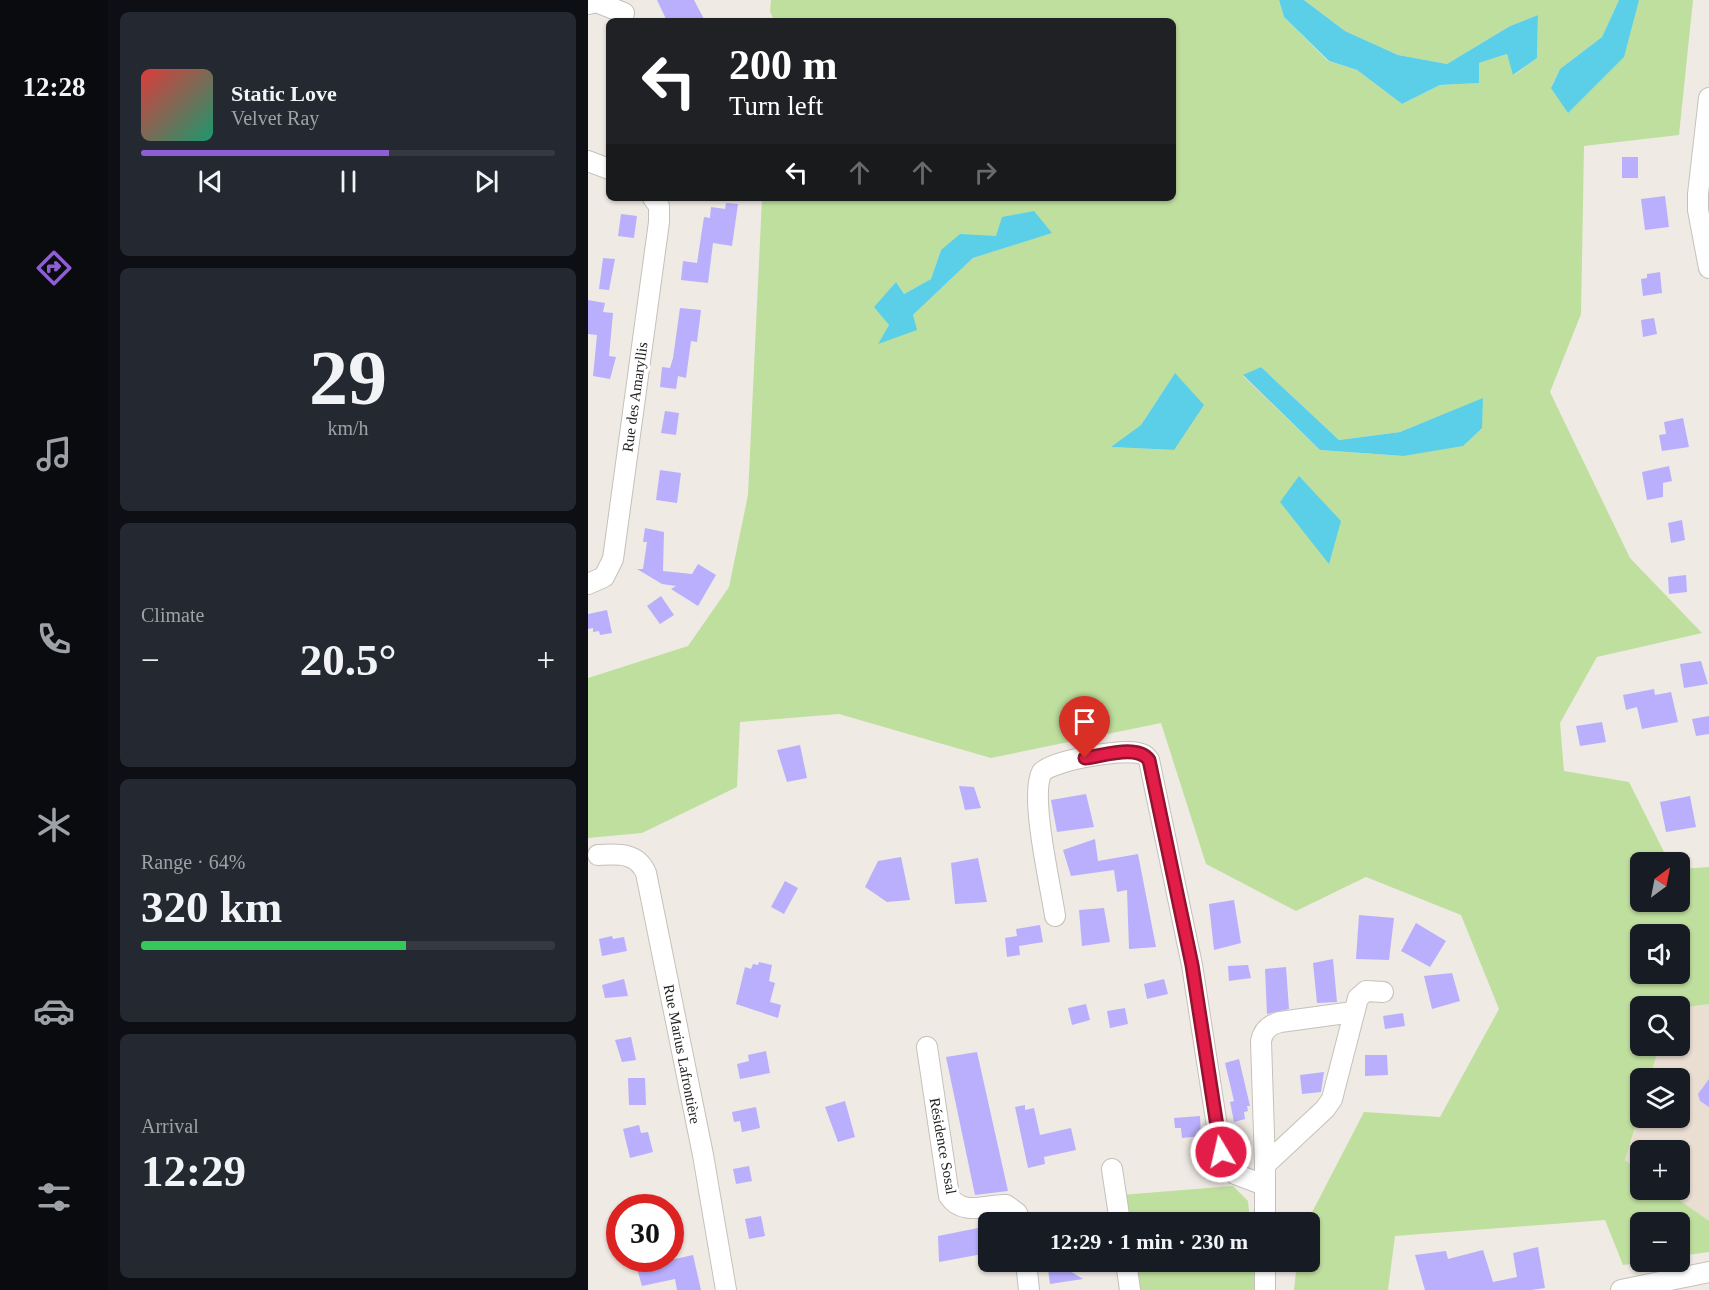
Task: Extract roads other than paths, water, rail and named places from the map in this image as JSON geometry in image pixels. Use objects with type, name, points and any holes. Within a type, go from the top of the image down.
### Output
[{"type":"street","points":[[588,4],[596,2],[624,13]]},
{"type":"street","points":[[1709,98],[1700,168],[1698,210],[1709,268]]},
{"type":"street","points":[[588,161],[606,168]]},
{"type":"street","name":"Rue des Amaryllis","points":[[588,585],[604,577],[613,559],[659,222],[659,206],[655,201]]},
{"type":"street","points":[[1055,916],[1042,837],[1038,785],[1042,772],[1062,761],[1132,752],[1146,756],[1149,760],[1192,965],[1221,1152],[1235,1174],[1265,1175],[1325,1109],[1332,1099],[1339,1080],[1353,1012],[1362,993],[1371,990],[1383,992]]},
{"type":"street","name":"Rue Marius Lafrontière","points":[[598,855],[631,856],[643,866],[646,873],[703,1155],[726,1290]]},
{"type":"street","points":[[1265,1212],[1261,1041],[1263,1034],[1269,1026],[1280,1022],[1353,1012]]},
{"type":"street","name":"Résidence Sosal","points":[[927,1047],[949,1196],[954,1203],[966,1208],[1006,1205],[1016,1212]]},
{"type":"street","points":[[1112,1169],[1118,1212]]},
{"type":"street","points":[[1027,1272],[1029,1290]]},
{"type":"street","points":[[1127,1272],[1130,1290]]},
{"type":"street","points":[[1265,1272],[1265,1290]]},
{"type":"street","points":[[1621,1290],[1677,1285],[1709,1272]]},
{"type":"water","points":[[1279,0],[1304,0],[1345,31],[1398,55],[1447,64],[1510,26],[1538,15],[1537,58],[1513,75],[1507,54],[1479,63],[1479,83],[1440,85],[1402,104],[1357,70],[1329,61],[1284,17]]},
{"type":"water","points":[[1619,0],[1639,0],[1624,57],[1568,113],[1551,88],[1560,69],[1602,37]]},
{"type":"water","points":[[1034,211],[1052,233],[973,258],[913,315],[917,330],[878,344],[889,325],[874,307],[896,282],[904,294],[931,279],[941,250],[960,234],[996,236],[1002,217]]},
{"type":"water","points":[[1261,367],[1339,440],[1400,432],[1483,398],[1482,428],[1463,446],[1403,456],[1320,450],[1243,375]]},
{"type":"water","points":[[1175,373],[1204,405],[1174,450],[1111,447],[1141,425]]},
{"type":"water","points":[[1299,476],[1341,521],[1329,564],[1280,502]]}]
